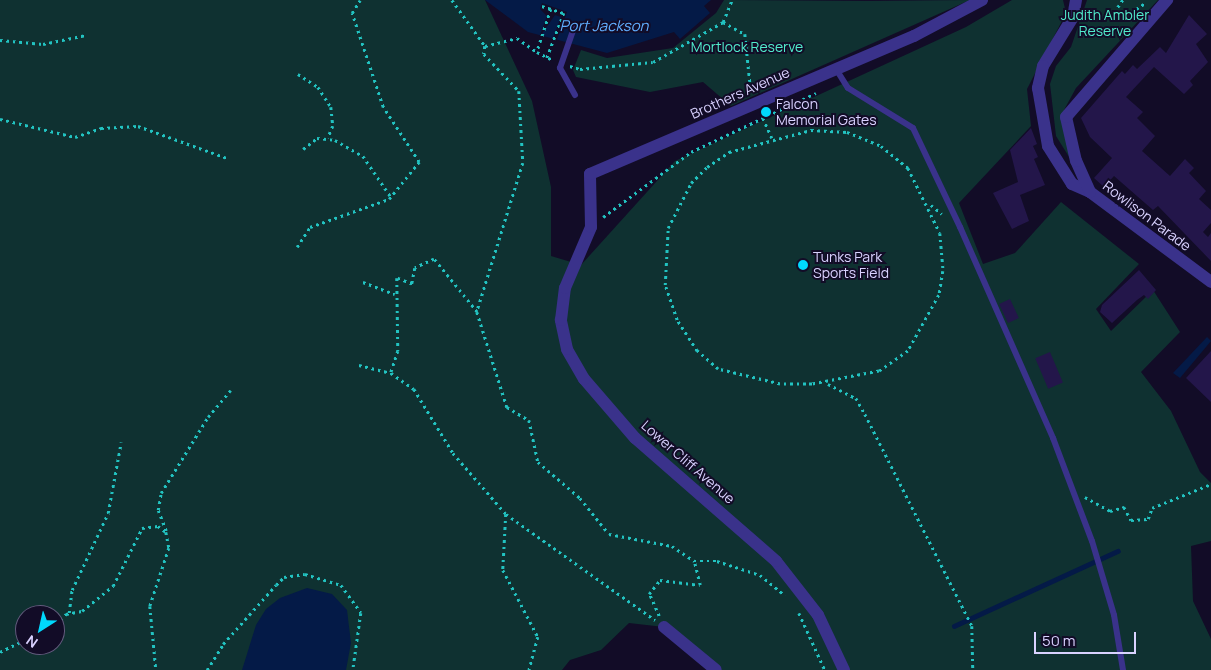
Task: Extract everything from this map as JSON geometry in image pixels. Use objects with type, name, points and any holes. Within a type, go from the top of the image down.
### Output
[{"type":"street","name":"Brothers Avenue","points":[[590,174],[836,69],[982,0]]},
{"type":"street","name":"Rowlison Parade","points":[[1076,0],[1074,17],[1043,66],[1038,88],[1039,114],[1048,146],[1072,184],[1090,192],[1211,282]]},
{"type":"street","points":[[1090,192],[1076,161],[1066,117],[1166,1]]},
{"type":"street","name":"Lower Cliff Avenue","points":[[590,174],[594,214],[569,274],[561,320],[576,364],[635,438],[776,561],[818,615],[844,670]]},
{"type":"street","points":[[664,627],[716,670]]},
{"type":"lane","points":[[574,95],[560,75],[562,63],[575,25]]},
{"type":"lane","points":[[836,69],[848,88],[912,128],[1074,493],[1114,615],[1123,670]]},
{"type":"path","points":[[298,247],[310,227],[391,197],[417,168],[418,155],[393,127],[383,107],[352,13],[360,0]]},
{"type":"path","points":[[485,46],[517,38],[547,58],[580,69],[653,62],[723,22],[732,0]]},
{"type":"path","points":[[1123,0],[1113,15],[1120,20],[1149,0],[1166,1]]},
{"type":"path","points":[[542,6],[564,14],[547,58]]},
{"type":"path","points":[[537,52],[551,10]]},
{"type":"path","points":[[723,22],[745,34],[753,98]]},
{"type":"path","points":[[0,40],[43,44],[86,35]]},
{"type":"path","points":[[298,74],[318,87],[331,107],[333,126],[328,138]]},
{"type":"path","points":[[594,214],[604,217],[691,152],[819,92]]},
{"type":"path","points":[[763,118],[772,138]]},
{"type":"path","points":[[0,119],[75,137],[101,128],[138,126],[227,158]]},
{"type":"path","points":[[810,130],[848,132],[881,146],[908,168],[940,232],[940,295],[908,350],[880,371],[827,383],[780,384],[718,369],[696,351],[677,320],[665,285],[668,228],[691,183],[729,152],[772,138],[810,130]]},
{"type":"path","points":[[302,149],[317,138],[328,138],[363,156],[391,197]]},
{"type":"path","points":[[391,373],[398,350],[395,294],[397,278],[412,284],[415,268],[434,259],[477,312]]},
{"type":"path","points":[[363,282],[395,294]]},
{"type":"path","points":[[359,365],[391,373],[414,389],[453,453],[506,514],[664,627]]},
{"type":"path","points":[[827,383],[856,398],[869,422],[972,626],[973,670]]},
{"type":"path","points":[[156,670],[150,606],[169,548],[166,532],[158,510],[161,493],[208,417],[231,390]]},
{"type":"path","points":[[68,614],[72,590],[108,513],[120,442]]},
{"type":"path","points":[[1074,493],[1110,511],[1124,507],[1131,520],[1140,520],[1148,519],[1152,508],[1211,484]]},
{"type":"path","points":[[506,514],[503,570],[538,637],[529,670]]},
{"type":"path","points":[[65,616],[82,610],[112,586],[142,528],[158,526],[166,532]]},
{"type":"path","points":[[664,627],[649,594],[660,580],[700,585],[694,561]]},
{"type":"path","points":[[207,670],[224,644],[276,584],[284,578],[305,574],[341,585],[358,606],[363,620],[353,670]]},
{"type":"path","points":[[0,652],[15,645]]},
{"type":"green space","points":[[0,0],[485,0],[532,101],[551,187],[551,256],[581,265],[675,161],[966,27],[1012,0],[1063,0],[1066,13],[1027,89],[1031,126],[959,203],[983,264],[1015,253],[1061,202],[1139,264],[1096,309],[1111,331],[1153,290],[1180,332],[1141,372],[1171,411],[1200,472],[1211,483],[1211,541],[1191,546],[1193,601],[1211,639],[1211,670],[716,670],[664,627],[629,623],[601,650],[570,660],[562,670],[0,670]]},
{"type":"green space","name":"Mortlock Reserve","points":[[724,0],[970,0],[731,106],[703,82],[650,92],[576,77],[573,70],[581,50],[607,58],[673,48],[716,13]]},
{"type":"green space","name":"Judith Ambler Reserve","points":[[1087,0],[1158,0],[1076,88],[1064,110],[1076,168],[1056,136],[1050,84],[1056,66],[1071,47]]},
{"type":"water","name":"Port Jackson","points":[[485,0],[711,0],[704,6],[710,13],[680,39],[674,32],[607,53],[528,32]]},
{"type":"water","points":[[1207,337],[1211,341],[1180,378],[1173,373]]},
{"type":"water","points":[[307,588],[332,594],[347,610],[351,643],[346,670],[242,670],[256,625],[266,609],[280,598]]},
{"type":"pier","points":[[542,3],[567,12],[556,42],[552,41],[561,17],[555,15],[539,38],[547,16],[540,9]]},
{"type":"building","points":[[1189,15],[1207,34],[1196,44],[1208,62],[1190,81],[1193,85],[1184,94],[1154,67],[1126,97],[1143,112],[1137,118],[1155,136],[1142,151],[1170,176],[1185,159],[1194,168],[1189,173],[1206,191],[1199,199],[1211,210],[1211,223],[1203,232],[1208,237],[1211,233],[1211,261],[1158,206],[1153,210],[1114,176],[1104,187],[1094,178],[1112,158],[1090,137],[1081,118],[1122,71],[1125,74],[1133,65],[1137,69],[1160,47],[1166,53]]},
{"type":"building","points":[[1031,128],[1037,144],[1033,146],[1038,157],[1034,159],[1045,185],[1020,195],[1029,221],[1012,229],[993,193],[1018,182],[1010,150]]},
{"type":"building","points":[[1139,270],[1156,290],[1148,299],[1144,295],[1137,300],[1112,323],[1100,312],[1102,305]]},
{"type":"building","points":[[1010,299],[1019,318],[1008,323],[999,304]]},
{"type":"building","points":[[1211,351],[1211,402],[1186,378]]},
{"type":"building","points":[[1050,352],[1063,382],[1048,389],[1035,358]]},
{"type":"waterway","points":[[954,626],[1118,551]]},
{"type":"place","name":"Falcon Memorial Gates","points":[[766,112]]},
{"type":"place","name":"Tunks Park Sports Field","points":[[803,265]]}]
